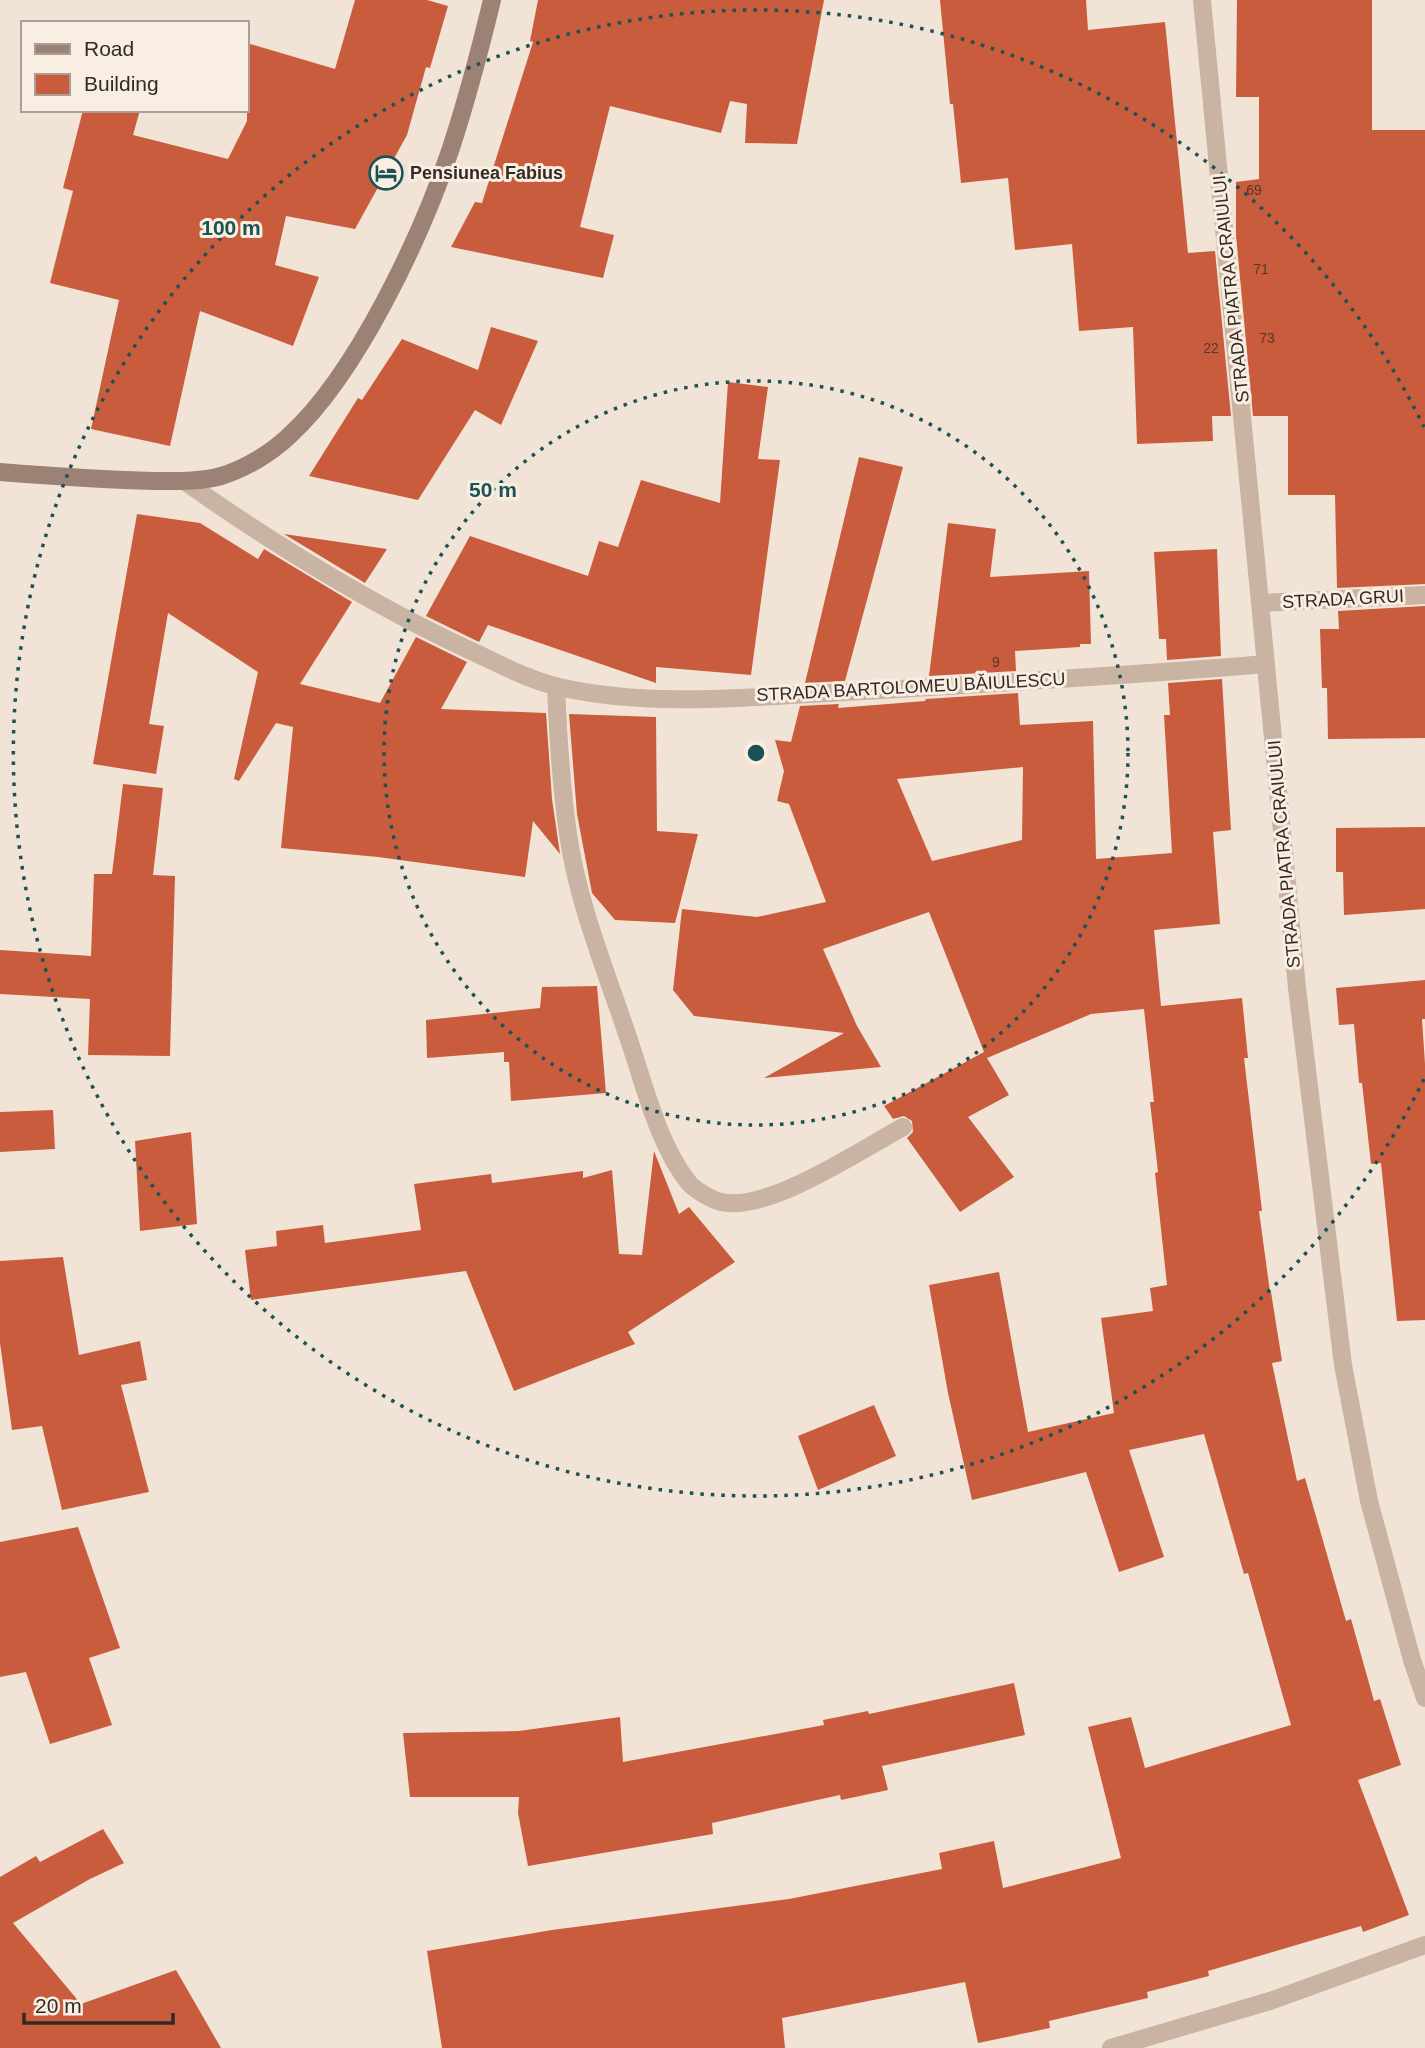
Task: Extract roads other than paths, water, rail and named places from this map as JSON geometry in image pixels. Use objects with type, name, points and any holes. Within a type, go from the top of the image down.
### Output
[{"type":"main road","points":[[0,472],[79,478],[184,481],[221,476],[254,462],[289,437],[323,399],[355,351],[395,280],[450,150],[478,61],[492,0]]},
{"type":"street","name":"STRADA PIATRA CRAIULUI","points":[[1202,0],[1297,988],[1343,1365],[1369,1501],[1412,1660],[1425,1698]]},
{"type":"street","name":"STRADA BARTOLOMEU BĂIULESCU","points":[[184,481],[262,536],[353,591],[454,643],[556,686],[614,697],[688,699],[970,685],[1266,664]]},
{"type":"street","name":"STRADA GRUI","points":[[1261,603],[1425,595]]},
{"type":"street","points":[[556,686],[558,741],[568,835],[578,884],[654,1112],[671,1153],[691,1185],[720,1202],[754,1203],[787,1191],[904,1127]]},
{"type":"street","points":[[1111,2048],[1270,2001],[1425,1945]]},
{"type":"place","name":"Pensiunea Fabius","points":[[386,173]]}]
